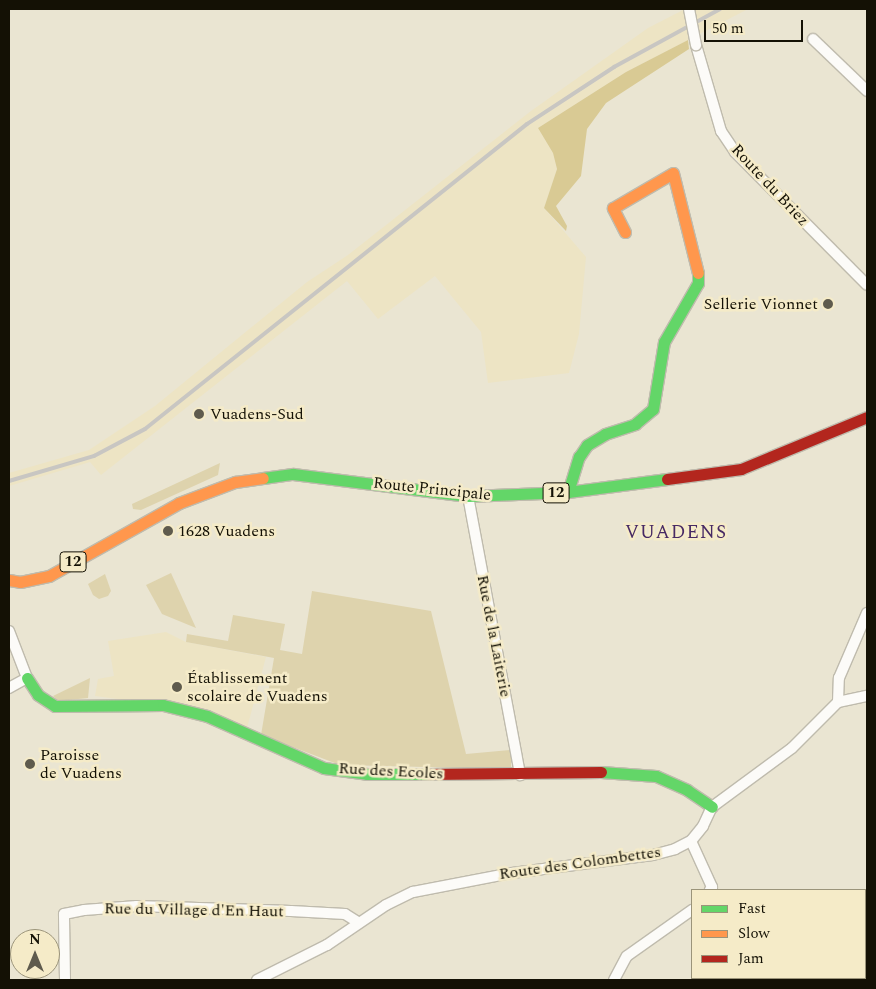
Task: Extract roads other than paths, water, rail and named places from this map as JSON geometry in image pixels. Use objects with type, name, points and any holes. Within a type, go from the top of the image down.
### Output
[{"type":"street","name":"Route du Briez","points":[[689,9],[696,45],[719,125],[735,152],[867,285]]},
{"type":"street","points":[[813,39],[867,91]]},
{"type":"street","points":[[568,492],[579,458],[587,445],[605,434],[635,424],[653,409],[664,342],[698,283],[698,269],[673,173],[613,208],[625,232]]},
{"type":"street","name":"Route Principale","points":[[9,580],[20,582],[49,576],[179,503],[218,487],[269,476],[293,474],[336,477],[468,496],[568,492],[741,469],[867,417]]},
{"type":"street","name":"Rue de la Laiterie","points":[[468,496],[520,775]]},
{"type":"street","points":[[838,702],[839,678],[867,614]]},
{"type":"street","points":[[9,631],[27,678],[9,688]]},
{"type":"street","name":"Rue des Ecoles","points":[[27,678],[38,695],[55,706],[172,708],[207,716],[324,768],[367,774],[520,775],[629,772],[656,776],[712,807]]},
{"type":"street","points":[[711,889],[712,887],[691,841],[703,826],[712,807],[792,748],[838,702],[867,696]]},
{"type":"street","name":"Route des Colombettes","points":[[257,980],[327,945],[386,904],[447,884],[652,855],[691,841]]},
{"type":"street","name":"Rue du Village d'En Haut","points":[[65,980],[64,914],[84,910],[137,906],[291,911],[345,914],[358,922]]},
{"type":"street","points":[[614,980],[627,956],[691,911]]},
{"type":"railway","points":[[9,481],[94,456],[145,429],[527,124],[614,67],[720,9]]},
{"type":"place","name":"Sellerie Vionnet","points":[[828,304]]},
{"type":"place","name":"Vuadens-Sud","points":[[199,414]]},
{"type":"place","name":"1628 Vuadens","points":[[168,531]]},
{"type":"place","name":"Établissement scolaire de Vuadens","points":[[177,687]]},
{"type":"place","name":"Paroisse de Vuadens","points":[[30,764]]},
{"type":"district","name":"VUADENS","points":[[676,533]]}]
